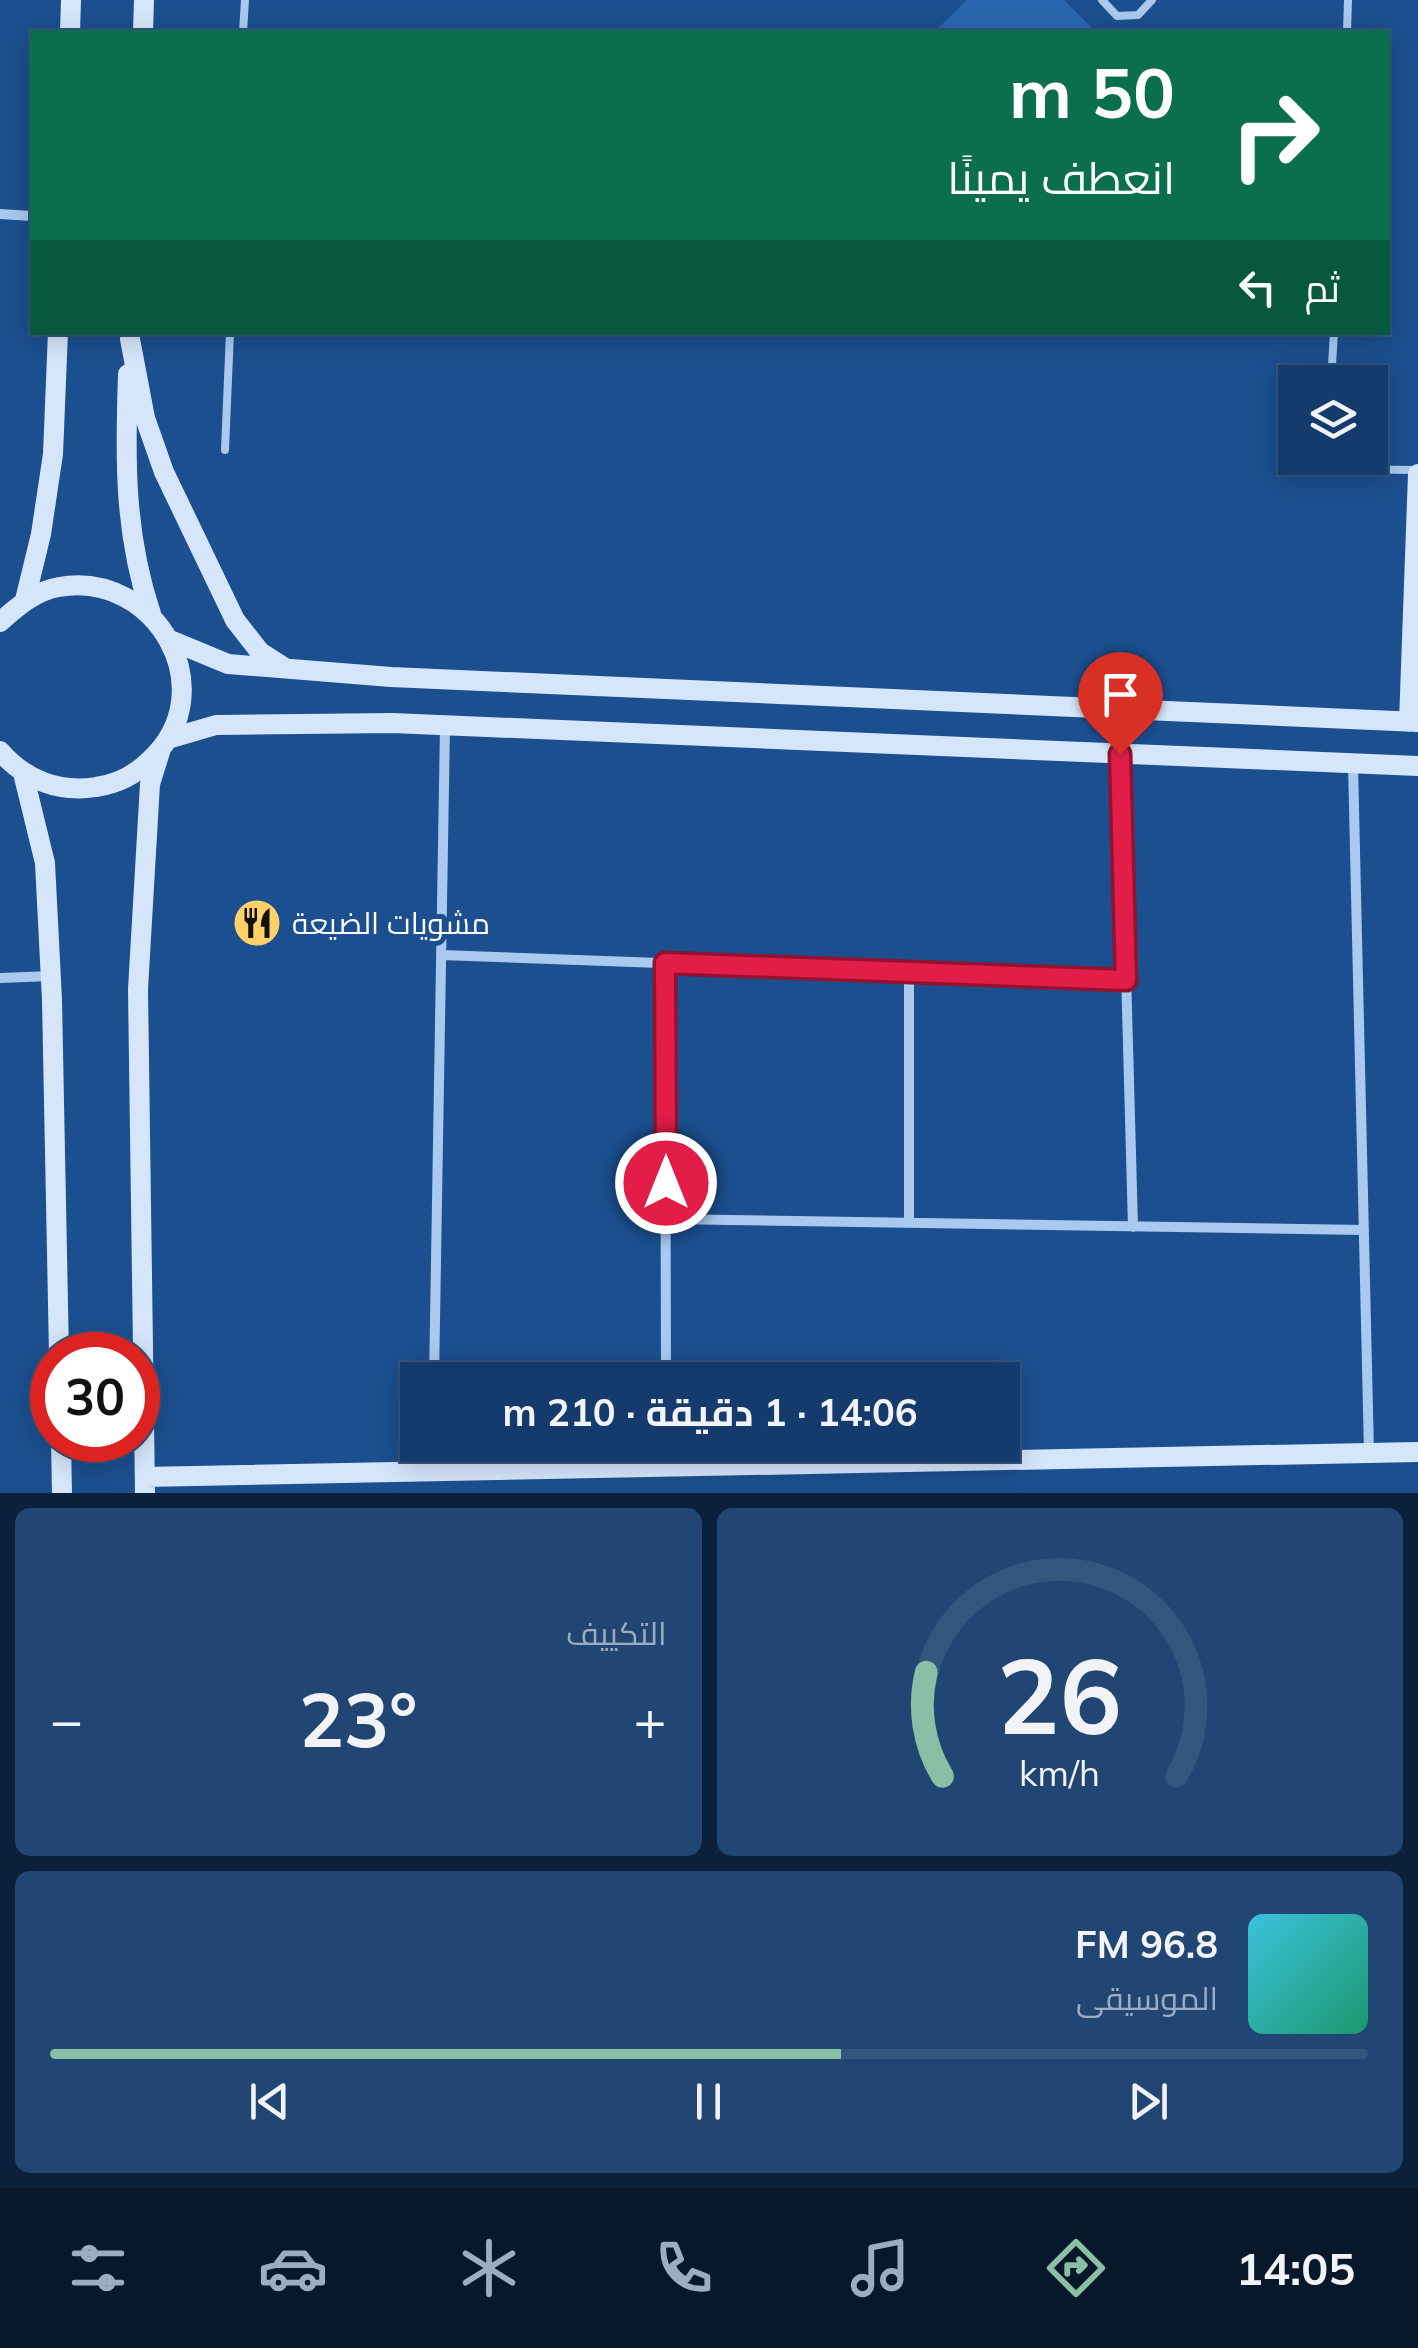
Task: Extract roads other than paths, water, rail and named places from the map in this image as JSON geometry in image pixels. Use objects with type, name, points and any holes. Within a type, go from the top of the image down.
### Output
[{"type":"street","points":[[70,30],[71,0]]},
{"type":"street","points":[[143,30],[144,0]]},
{"type":"street","points":[[0,214],[30,216]]},
{"type":"street","points":[[25,600],[42,534],[53,454],[58,335]]},
{"type":"street","points":[[130,336],[128,522],[137,573],[151,614],[170,640],[181,672],[180,707],[150,784],[138,989],[145,1485],[572,1462]]},
{"type":"street","points":[[130,336],[145,418],[164,472],[234,620],[260,652],[287,669]]},
{"type":"street","points":[[170,640],[228,664],[411,678],[1414,722],[1418,472]]},
{"type":"street","points":[[0,622],[25,600],[56,587],[90,586],[123,595],[151,614]]},
{"type":"street","points":[[0,752],[23,772],[50,786],[80,790],[110,786],[138,772],[164,746],[216,725],[445,726],[1418,766]]},
{"type":"street","points":[[434,1362],[445,726]]},
{"type":"street","points":[[1120,754],[1132,1227]]},
{"type":"street","points":[[1353,763],[1368,1452]]},
{"type":"street","points":[[23,772],[45,863],[59,1332]]},
{"type":"street","points":[[441,955],[1126,980]]},
{"type":"street","points":[[665,963],[666,1362]]},
{"type":"street","points":[[909,972],[910,1223]]},
{"type":"street","points":[[0,978],[51,976]]},
{"type":"street","points":[[666,1220],[1364,1230]]},
{"type":"street","points":[[1020,1454],[1418,1452]]},
{"type":"street","points":[[61,1462],[62,1493]]},
{"type":"street","points":[[432,1462],[432,1471]]},
{"type":"lane","points":[[244,30],[245,0]]},
{"type":"lane","points":[[1102,0],[1117,16],[1138,15],[1152,0]]},
{"type":"lane","points":[[1346,30],[1348,0]]},
{"type":"lane","points":[[225,450],[230,335]]},
{"type":"lane","points":[[1333,365],[1334,335]]},
{"type":"lane","points":[[1388,471],[1418,472]]},
{"type":"place","name":"مشويات الضيعة","points":[[257,923]]}]
